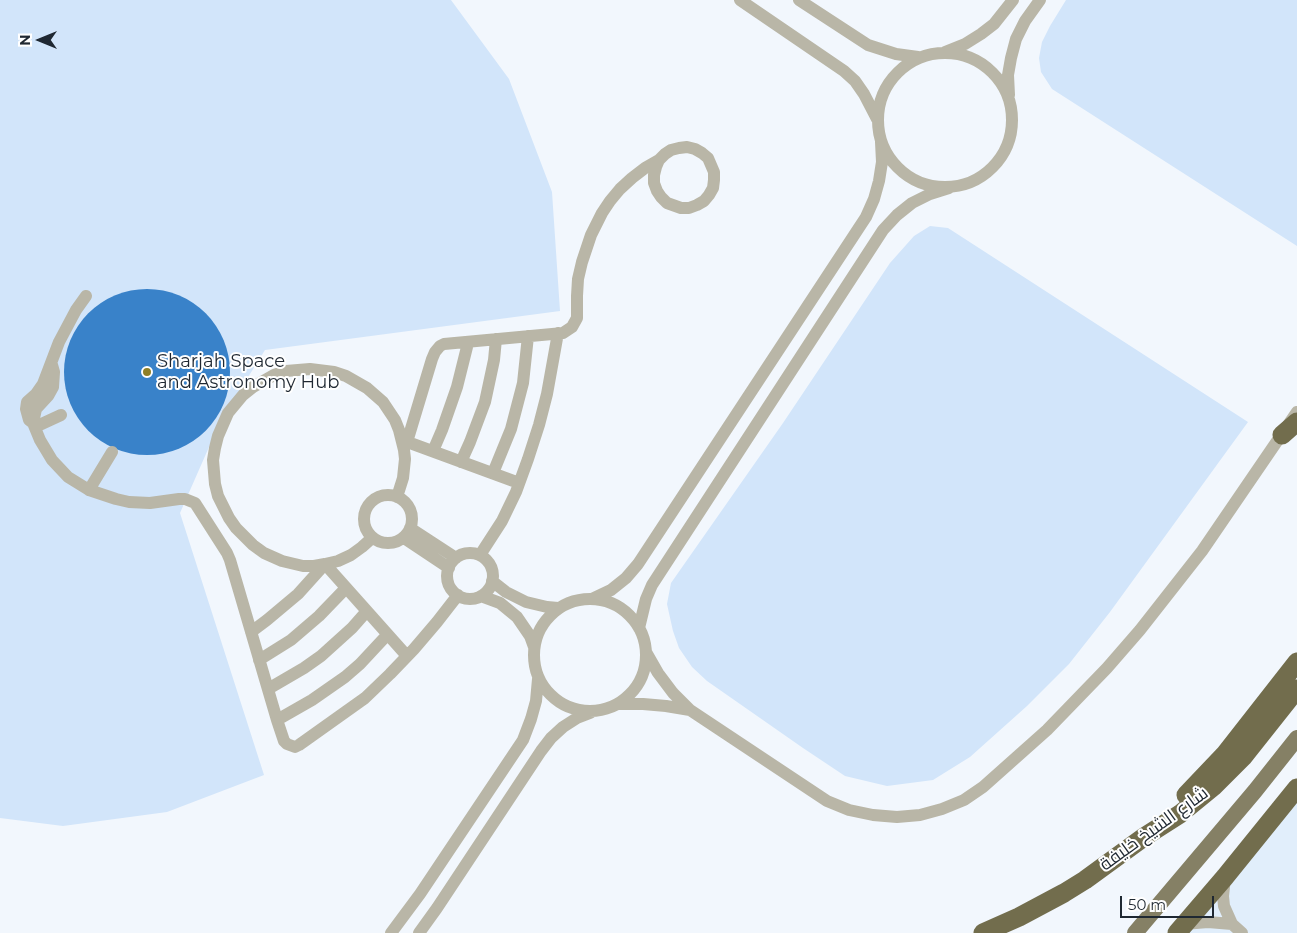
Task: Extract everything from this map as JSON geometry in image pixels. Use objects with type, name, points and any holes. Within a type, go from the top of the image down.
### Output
[{"type":"highway","points":[[1282,434],[1297,422]]},
{"type":"highway","points":[[1144,837],[1156,821],[1185,796],[1212,768],[1297,662]]},
{"type":"highway","name":"شارع الشيخ خليفة","points":[[983,933],[1019,917],[1064,893],[1180,814],[1213,787],[1243,756],[1297,689]]},
{"type":"highway","points":[[1181,929],[1297,788]]},
{"type":"main road","points":[[1135,933],[1255,791],[1297,738]]},
{"type":"street","points":[[592,599],[611,590],[626,578],[638,564],[866,216],[874,199],[879,181],[882,162],[877,119],[855,81],[844,71],[740,0]]},
{"type":"street","points":[[799,0],[868,45],[896,54],[918,57]]},
{"type":"street","points":[[945,52],[965,44],[981,34],[994,24],[1013,0]]},
{"type":"street","points":[[639,628],[646,599],[652,585],[884,230],[896,215],[912,203],[930,194],[966,184],[982,176],[996,164],[1005,150],[1011,133],[1012,115],[1008,75],[1010,58],[1016,38],[1040,0]]},
{"type":"street","points":[[877,119],[880,100],[889,82],[902,68],[918,57],[931,53],[945,52],[965,55],[984,65],[999,79],[1009,98]]},
{"type":"street","points":[[881,142],[889,158],[900,171],[915,181],[949,188]]},
{"type":"street","points":[[397,497],[403,478],[405,441],[435,352],[444,344],[558,333],[569,330],[577,318],[578,279],[582,262],[591,235],[602,213],[626,183],[671,150],[687,147],[702,153],[708,158],[714,172],[713,188],[709,195],[697,206],[689,208],[681,208],[667,203],[656,191],[654,183],[654,175],[659,160]]},
{"type":"street","points":[[86,296],[67,326],[50,364],[54,372],[53,387],[48,396],[36,409],[34,425],[42,445],[52,460],[68,477],[89,490],[129,502],[150,503],[185,499],[195,503],[230,560],[284,741],[291,746],[300,746],[365,698],[407,656],[458,595]]},
{"type":"street","points":[[480,555],[502,521],[519,483],[541,417],[554,364],[558,333]]},
{"type":"street","points":[[493,473],[508,436],[517,406],[526,360],[528,336]]},
{"type":"street","points":[[461,462],[485,402],[494,360],[496,339]]},
{"type":"street","points":[[433,451],[453,402],[468,342]]},
{"type":"street","points":[[372,538],[351,555],[338,561],[303,566],[264,553],[236,528],[218,496],[213,460],[218,436],[228,414],[248,391],[263,380],[274,375],[298,369],[334,372],[351,379],[375,395],[395,420],[405,441],[519,483]]},
{"type":"street","points":[[646,652],[658,673],[673,693],[690,710],[827,801],[849,810],[897,817],[920,815],[942,809],[964,800],[984,787],[1047,730],[1140,630],[1202,551],[1297,412]]},
{"type":"street","points":[[34,425],[61,415]]},
{"type":"street","points":[[89,490],[112,452]]},
{"type":"street","points":[[391,495],[407,504],[412,522],[407,533],[394,543],[388,544],[372,538],[365,528],[364,522],[364,516],[369,504],[379,497],[391,495]]},
{"type":"street","points":[[407,533],[452,563]]},
{"type":"street","points":[[481,596],[490,587],[492,569],[489,563],[480,555],[465,554],[452,563],[448,574],[448,580],[453,591],[458,595],[470,598],[481,596],[500,603],[517,617],[530,636],[534,647]]},
{"type":"street","points":[[325,564],[407,656]]},
{"type":"street","points":[[251,632],[298,594],[325,564]]},
{"type":"street","points":[[492,581],[506,592],[526,602],[536,606],[558,608]]},
{"type":"street","points":[[259,660],[305,628],[346,588]]},
{"type":"street","points":[[419,933],[551,738],[577,718],[592,712],[606,710],[619,704],[634,690],[643,673],[646,652],[639,628],[630,616],[619,607],[606,601],[592,599],[576,601],[558,608],[548,617],[539,631],[534,647],[534,663],[538,679],[547,693],[560,704],[575,710],[592,712]]},
{"type":"street","points":[[268,689],[321,656],[352,628],[367,611]]},
{"type":"street","points":[[277,720],[304,706],[329,689],[360,664],[388,635]]},
{"type":"street","points":[[391,933],[420,894],[523,740],[536,701],[538,679]]},
{"type":"street","points":[[619,704],[651,704],[690,710]]},
{"type":"street","points":[[1225,876],[1223,901],[1227,916],[1232,924],[1242,933]]},
{"type":"street","points":[[1181,929],[1208,922],[1232,924]]},
{"type":"shaded area","points":[[0,0],[451,0],[509,79],[552,192],[560,311],[265,350],[220,422],[180,513],[264,775],[167,812],[63,826],[0,818]]},
{"type":"shaded area","points":[[1066,0],[1297,0],[1297,246],[1052,89],[1041,72],[1039,58],[1042,42]]},
{"type":"shaded area","points":[[930,226],[948,228],[1248,422],[1110,612],[1069,664],[1027,706],[970,757],[933,780],[887,786],[845,776],[707,681],[692,667],[679,648],[667,604],[671,583],[783,423],[890,263],[914,236]]},
{"type":"shaded area","points":[[1297,798],[1297,933],[1188,933]]},
{"type":"building","name":"Sharjah Space and Astronomy Hub","points":[[155,289],[171,292],[186,298],[206,313],[224,340],[229,356],[229,388],[224,404],[206,431],[186,446],[171,452],[139,455],[123,452],[108,446],[83,425],[73,411],[67,396],[64,364],[67,348],[73,333],[94,308],[108,298],[123,292]]},
{"type":"place","name":"Sharjah Space and Astronomy Hub","points":[[147,372]]}]
